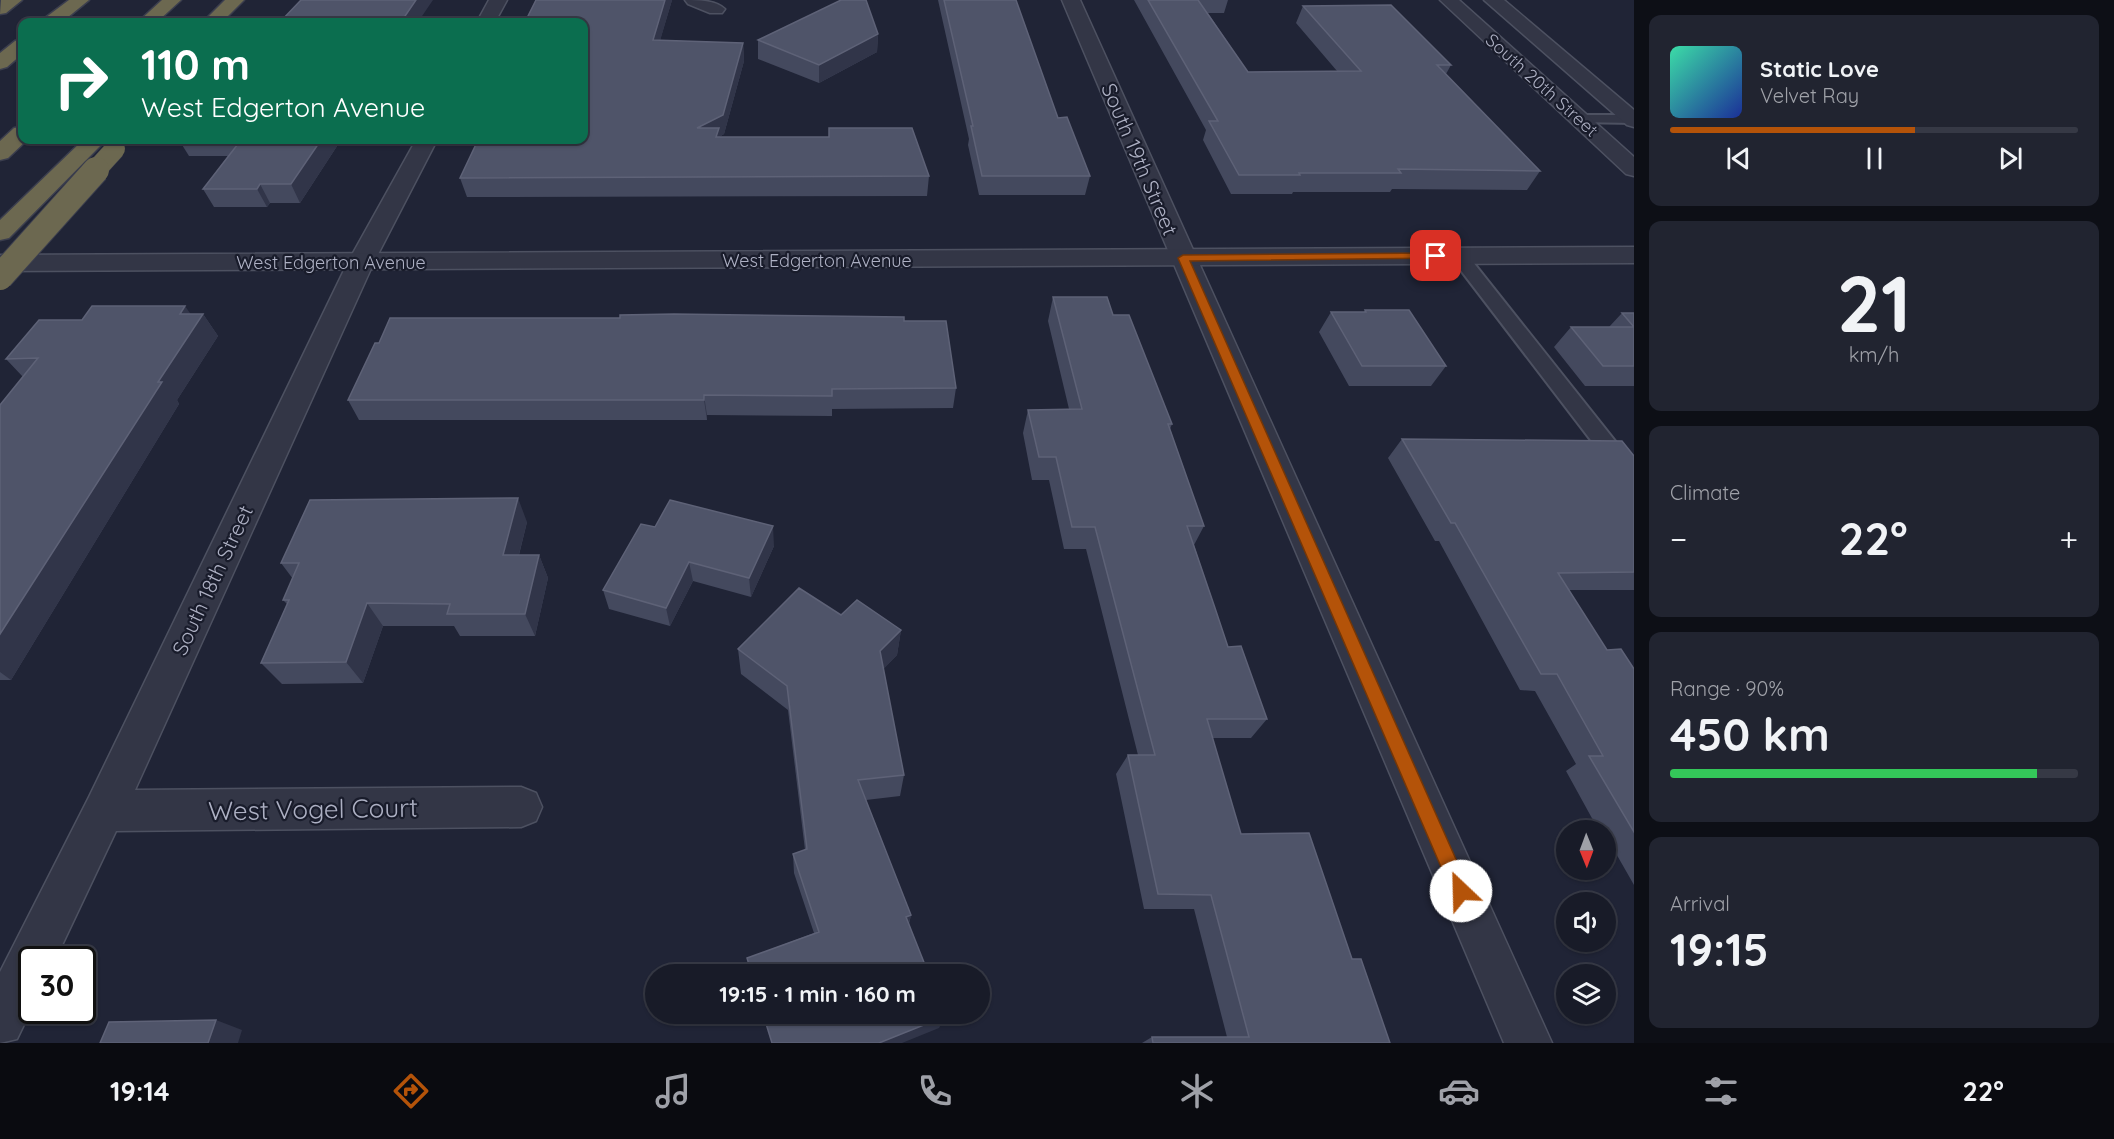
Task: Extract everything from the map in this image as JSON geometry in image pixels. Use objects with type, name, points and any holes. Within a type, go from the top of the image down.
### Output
[{"type":"highway","points":[[0,9],[13,0]]},
{"type":"highway","points":[[56,18],[80,0]]},
{"type":"highway","points":[[152,18],[172,0]]},
{"type":"highway","points":[[216,18],[235,0]]},
{"type":"highway","points":[[235,18],[252,0]]},
{"type":"highway","points":[[0,63],[18,48]]},
{"type":"highway","points":[[1,151],[18,136]]},
{"type":"highway","points":[[0,233],[105,144]]},
{"type":"highway","points":[[0,277],[105,144]]},
{"type":"street","points":[[488,18],[498,0]]},
{"type":"street","points":[[694,0],[716,9]]},
{"type":"street","name":"South 19th Street","points":[[1071,0],[1528,1043]]},
{"type":"street","name":"South 20th Street","points":[[1449,0],[1634,170]]},
{"type":"street","name":"South 20th Street","points":[[1493,0],[1633,120]]},
{"type":"street","name":"South 18th Street","points":[[0,1022],[104,812],[361,262],[424,144]]},
{"type":"street","name":"West Edgerton Avenue","points":[[0,263],[1634,255]]},
{"type":"street","name":"West Vogel Court","points":[[104,812],[521,807]]},
{"type":"lane","points":[[1580,119],[1633,120]]},
{"type":"lane","points":[[1459,256],[1634,480]]},
{"type":"building","points":[[301,0],[416,0],[404,18],[284,18]]},
{"type":"building","points":[[536,0],[665,0],[653,40],[743,43],[723,115],[697,128],[719,128],[716,137],[829,137],[829,128],[912,128],[929,176],[460,178],[476,144],[588,144],[588,18],[527,18]]},
{"type":"building","points":[[841,0],[866,0],[878,34],[819,65],[758,40]]},
{"type":"building","points":[[944,0],[1016,0],[1058,118],[1067,117],[1090,176],[982,176]]},
{"type":"building","points":[[1148,0],[1198,0],[1248,72],[1361,71],[1303,6],[1391,5],[1451,65],[1437,65],[1540,171],[1398,169],[1401,173],[1239,175],[1209,121],[1218,121]]},
{"type":"building","points":[[238,144],[318,144],[291,184],[260,184],[257,189],[203,189]]},
{"type":"building","points":[[1053,297],[1107,297],[1113,315],[1129,315],[1172,424],[1168,424],[1204,526],[1187,526],[1228,647],[1241,646],[1267,719],[1207,719],[1241,834],[1309,833],[1352,959],[1361,959],[1390,1043],[1153,1043],[1152,1037],[1249,1037],[1211,895],[1158,894],[1128,755],[1155,755],[1095,527],[1072,527],[1056,457],[1039,457],[1028,410],[1082,409]]},
{"type":"building","points":[[92,306],[185,306],[180,314],[203,314],[158,382],[162,382],[0,634],[0,405],[38,358],[6,359],[39,320],[82,320]]},
{"type":"building","points":[[1365,310],[1409,310],[1446,366],[1362,366],[1331,312],[1366,312]]},
{"type":"building","points":[[1622,313],[1634,313],[1634,327]]},
{"type":"building","points":[[620,315],[904,317],[904,321],[946,321],[956,388],[832,389],[832,396],[704,395],[704,400],[348,400],[375,343],[379,343],[390,318],[620,318]]},
{"type":"building","points":[[1571,327],[1634,327],[1634,366],[1603,366]]},
{"type":"building","points":[[1402,439],[1622,441],[1634,456],[1634,572],[1558,573],[1607,650],[1621,649],[1634,669],[1634,832],[1589,756],[1603,756],[1557,674],[1541,674],[1455,523],[1451,523]]},
{"type":"building","points":[[518,498],[503,555],[539,555],[525,614],[447,614],[450,604],[367,603],[346,662],[261,663],[289,600],[283,600],[299,563],[281,563],[310,500]]},
{"type":"building","points":[[670,500],[773,526],[749,578],[689,562],[666,608],[603,590],[641,524],[655,527]]},
{"type":"building","points":[[799,588],[841,615],[857,600],[901,630],[880,651],[904,775],[858,780],[911,915],[906,917],[925,964],[749,964],[747,958],[819,932],[793,854],[807,849],[787,686],[738,649]]},
{"type":"building","points":[[216,1020],[208,1043],[100,1043],[109,1022]]},
{"type":"building","points":[[766,1024],[926,1024],[879,1043],[772,1043]]},
{"type":"route","points":[[1436,256],[1183,258],[1461,891]]}]
